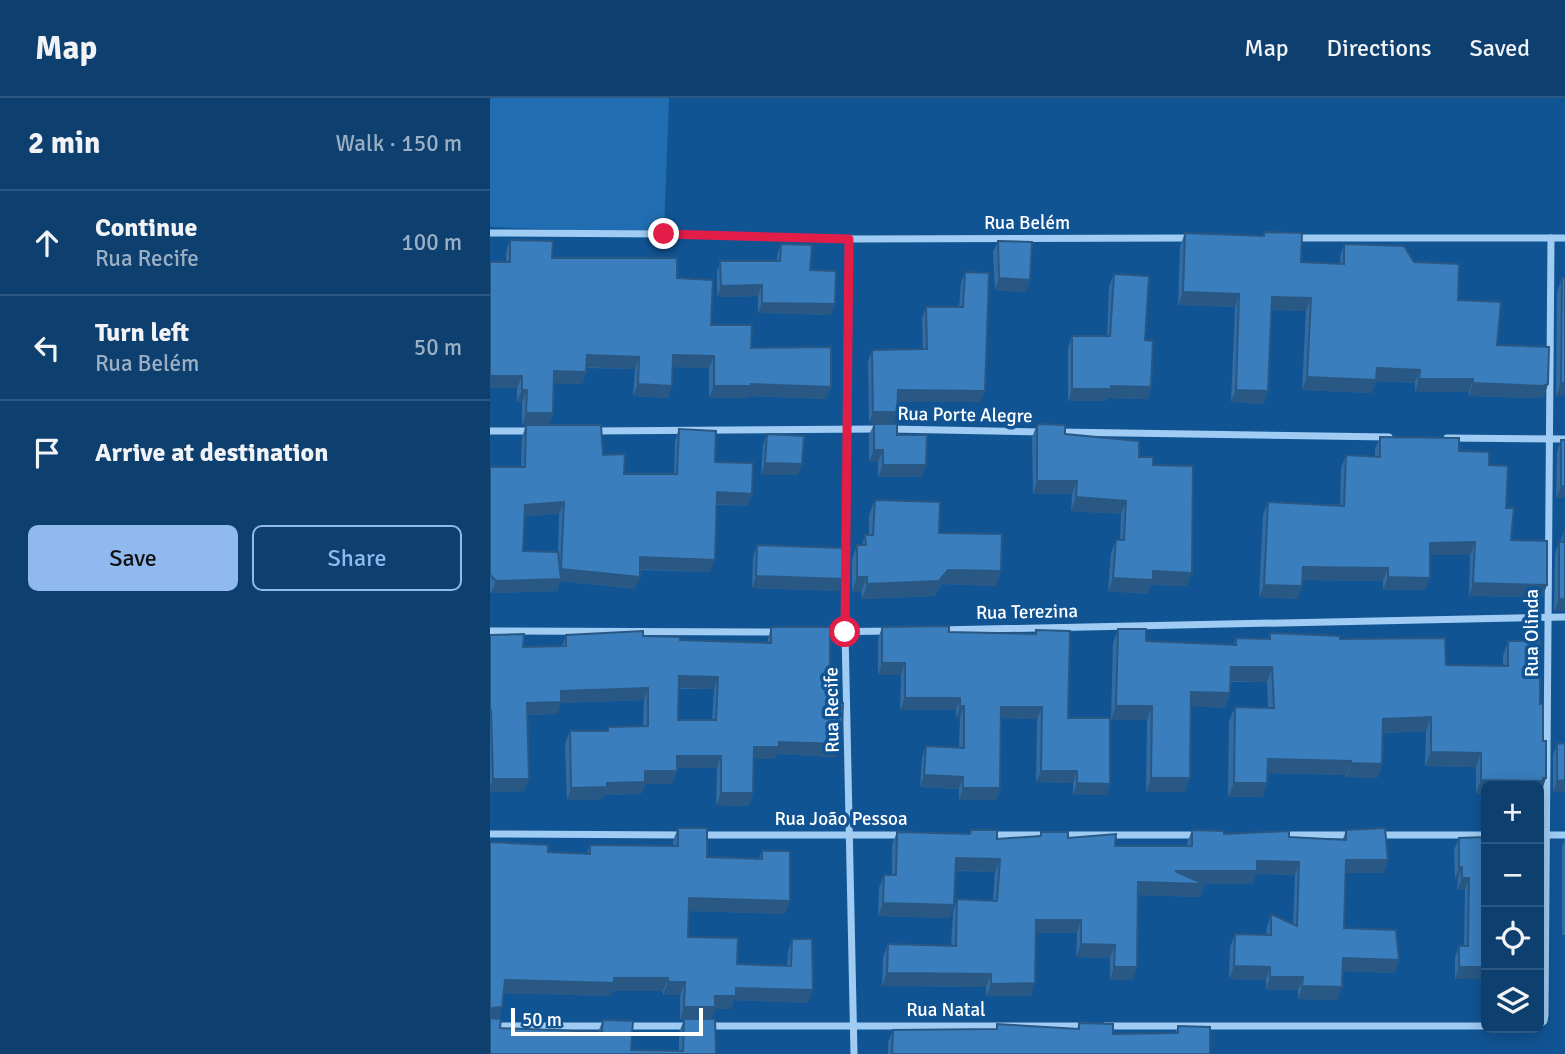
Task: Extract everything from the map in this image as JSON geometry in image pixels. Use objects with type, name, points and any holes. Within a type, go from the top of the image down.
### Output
[{"type":"street","name":"Rua Belém","points":[[490,233],[849,239],[1193,238]]},
{"type":"street","points":[[1289,238],[1565,237]]},
{"type":"street","name":"Rua Olinda","points":[[1544,792],[1551,238]]},
{"type":"street","name":"Rua Recife","points":[[849,239],[845,632],[854,1054]]},
{"type":"street","name":"Rua Porte Alegre","points":[[587,431],[849,429],[1398,437]]},
{"type":"street","points":[[490,431],[545,431]]},
{"type":"street","points":[[1439,438],[1565,439]]},
{"type":"street","name":"Rua Terezina","points":[[928,630],[1565,617]]},
{"type":"street","points":[[490,631],[791,632]]},
{"type":"street","points":[[804,632],[901,631]]},
{"type":"street","name":"Rua João Pessoa","points":[[490,834],[906,835]]},
{"type":"street","points":[[975,835],[1210,835]]},
{"type":"street","points":[[1279,835],[1481,835]]},
{"type":"street","points":[[1544,835],[1565,835]]},
{"type":"street","name":"Rua Olinda","points":[[1543,844],[1544,1021]]},
{"type":"street","name":"Rua Natal","points":[[490,1026],[1481,1026]]},
{"type":"shaded area","points":[[490,98],[669,98],[664,234],[490,227]]},
{"type":"building","points":[[1264,232],[1302,233],[1301,262],[1344,264],[1344,244],[1404,246],[1414,262],[1459,264],[1458,300],[1501,302],[1497,345],[1549,347],[1548,384],[1542,386],[1473,383],[1473,379],[1419,379],[1420,370],[1377,368],[1376,380],[1307,377],[1311,298],[1272,297],[1268,391],[1236,390],[1239,294],[1183,292],[1185,233],[1264,236]]},
{"type":"building","points":[[510,240],[553,241],[552,258],[677,258],[677,278],[713,280],[711,325],[752,325],[751,348],[831,347],[831,387],[751,384],[714,386],[714,356],[673,355],[672,386],[638,384],[639,357],[587,355],[586,372],[554,371],[553,413],[526,413],[527,390],[522,390],[522,376],[490,376],[490,262],[510,262]]},
{"type":"building","points":[[998,241],[1032,242],[1030,280],[999,278]]},
{"type":"building","points":[[781,244],[812,245],[810,270],[836,271],[835,304],[762,303],[762,285],[721,286],[720,261],[780,261]]},
{"type":"building","points":[[965,272],[989,273],[985,391],[898,390],[897,412],[873,412],[872,350],[927,349],[926,307],[963,307]]},
{"type":"building","points":[[1114,274],[1149,276],[1145,340],[1153,341],[1151,387],[1072,389],[1072,336],[1110,336]]},
{"type":"building","points":[[1562,278],[1565,278],[1565,383],[1561,383]]},
{"type":"building","points":[[874,424],[897,424],[897,435],[927,435],[926,465],[883,465],[883,450],[874,450]]},
{"type":"building","points":[[1037,424],[1065,425],[1065,434],[1139,441],[1139,457],[1153,457],[1153,465],[1193,466],[1192,573],[1153,571],[1153,580],[1113,578],[1116,540],[1124,540],[1126,501],[1076,497],[1077,481],[1037,481]]},
{"type":"building","points":[[526,425],[601,425],[603,455],[625,454],[624,474],[677,474],[679,429],[716,431],[715,462],[753,463],[752,494],[717,492],[715,560],[640,557],[640,577],[561,569],[564,502],[525,505],[523,551],[558,552],[561,579],[496,581],[490,575],[490,467],[525,467]]},
{"type":"building","points":[[767,434],[804,436],[802,464],[765,463]]},
{"type":"building","points":[[1380,437],[1459,438],[1459,451],[1489,452],[1489,465],[1508,466],[1506,508],[1514,508],[1511,540],[1547,541],[1547,585],[1473,583],[1475,542],[1430,543],[1430,578],[1388,577],[1388,568],[1303,567],[1302,586],[1264,585],[1268,502],[1344,506],[1346,455],[1380,457]]},
{"type":"building","points":[[1561,440],[1565,440],[1565,486],[1561,486]]},
{"type":"building","points":[[875,500],[940,502],[939,533],[1002,534],[1001,571],[948,570],[939,581],[867,584],[867,577],[857,577],[857,545],[866,545],[865,535],[873,535]]},
{"type":"building","points":[[1565,528],[1565,599],[1559,599],[1559,542],[1564,542]]},
{"type":"building","points":[[757,545],[844,548],[844,579],[756,576]]},
{"type":"building","points":[[949,626],[949,632],[1036,634],[1036,630],[1070,631],[1068,718],[1110,718],[1110,784],[1077,783],[1077,771],[1041,771],[1042,707],[1001,707],[1000,788],[963,788],[963,777],[924,775],[926,746],[964,748],[964,706],[960,706],[960,698],[905,698],[905,663],[882,663],[882,627]]},
{"type":"building","points":[[771,627],[830,627],[830,703],[843,703],[841,744],[779,742],[779,747],[754,747],[753,793],[721,793],[721,756],[677,756],[677,771],[645,771],[645,782],[571,788],[570,731],[608,731],[608,727],[648,726],[648,688],[561,691],[561,702],[527,703],[529,779],[493,779],[490,635],[524,634],[523,647],[566,646],[566,635],[643,631],[643,636],[680,637],[680,640],[771,643]],"holes":[[[679,676],[718,677],[716,720],[678,720]]]},
{"type":"building","points":[[1118,629],[1146,629],[1146,641],[1236,645],[1236,638],[1270,639],[1270,633],[1340,636],[1340,639],[1445,638],[1446,665],[1508,666],[1508,641],[1540,641],[1540,704],[1543,704],[1543,741],[1546,741],[1546,778],[1543,778],[1543,781],[1481,780],[1481,753],[1431,752],[1431,717],[1383,719],[1382,764],[1268,759],[1267,783],[1234,783],[1235,707],[1274,708],[1272,667],[1231,667],[1230,693],[1191,692],[1190,778],[1151,778],[1152,706],[1116,706]]},
{"type":"building","points":[[1565,743],[1565,780],[1557,781],[1557,744]]},
{"type":"building","points":[[678,828],[707,828],[707,857],[762,859],[762,851],[790,851],[790,901],[689,898],[688,937],[738,938],[737,964],[791,966],[792,939],[812,939],[813,990],[736,988],[736,996],[715,996],[715,1007],[684,1007],[685,982],[668,982],[668,978],[614,978],[614,983],[505,980],[502,1007],[490,1010],[490,842],[548,845],[548,852],[590,854],[590,845],[678,846]]},
{"type":"building","points":[[1385,828],[1388,860],[1346,860],[1344,928],[1396,930],[1399,960],[1343,958],[1342,987],[1302,986],[1303,977],[1270,977],[1270,967],[1234,966],[1235,934],[1271,935],[1271,914],[1297,926],[1299,862],[1257,861],[1257,871],[1175,871],[1204,884],[1138,882],[1137,967],[1114,967],[1115,945],[1081,944],[1081,920],[1036,920],[1035,983],[991,984],[991,974],[887,973],[888,944],[956,946],[957,899],[997,901],[1000,859],[956,858],[954,905],[883,903],[884,875],[896,875],[897,832],[970,834],[971,830],[997,830],[997,839],[1041,836],[1041,832],[1068,832],[1068,838],[1116,834],[1115,846],[1192,846],[1192,830],[1224,831],[1224,834],[1289,831],[1289,837],[1346,840],[1346,830]]},
{"type":"building","points":[[1481,837],[1481,967],[1459,967],[1459,946],[1468,946],[1469,878],[1462,878],[1462,867],[1459,868],[1459,838]]},
{"type":"building","points":[[490,1014],[491,1018],[501,1019],[500,1028],[602,1032],[603,1020],[633,1021],[631,1050],[683,1051],[684,1019],[715,1019],[716,1054],[490,1054]]},
{"type":"building","points":[[1079,1023],[1113,1024],[1113,1034],[1178,1033],[1178,1026],[1210,1027],[1210,1054],[892,1054],[893,1030],[997,1029],[997,1024],[1079,1029]]},
{"type":"route","points":[[664,234],[849,239],[845,632]]}]
